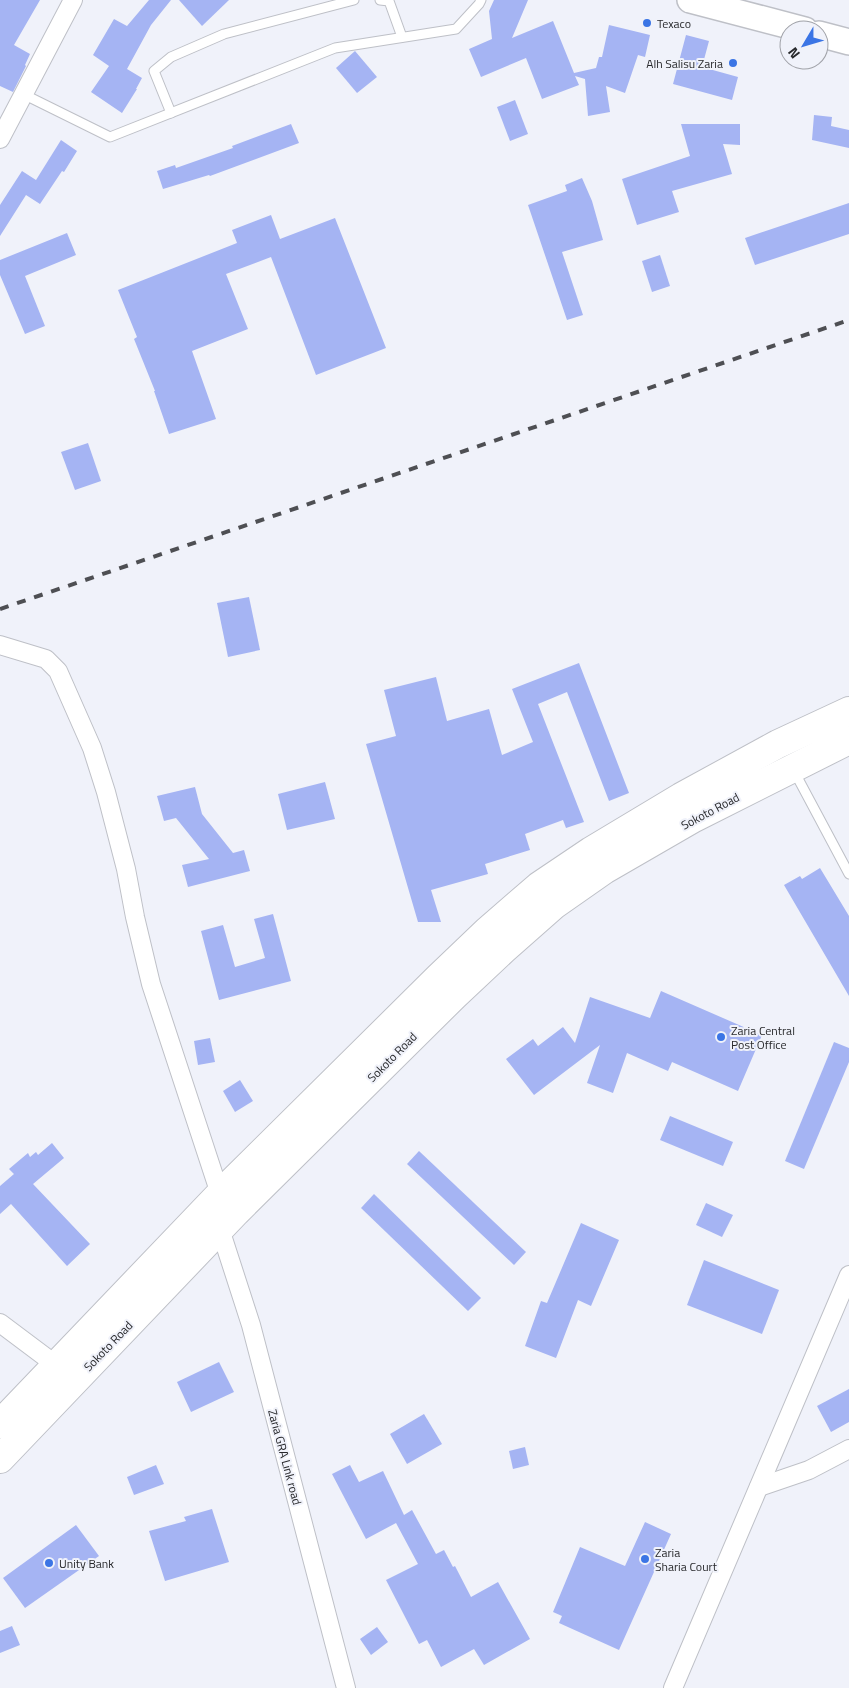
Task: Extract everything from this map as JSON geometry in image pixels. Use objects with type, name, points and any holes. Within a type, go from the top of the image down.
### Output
[{"type":"main road","name":"Sokoto Road","points":[[0,1424],[220,1194],[445,971],[539,886],[591,850],[681,797],[778,744],[849,710]]},
{"type":"main road","name":"Sokoto Road","points":[[0,1459],[220,1229],[454,996],[554,905],[604,870],[694,818],[849,740]]},
{"type":"street","points":[[0,139],[72,0]]},
{"type":"street","points":[[690,0],[779,23]]},
{"type":"street","points":[[829,37],[849,42]]},
{"type":"street","points":[[0,645],[46,659],[58,671],[92,748],[106,792],[126,869],[135,917],[152,984],[220,1194]]},
{"type":"street","name":"Zaria GRA Link road","points":[[220,1229],[251,1325],[346,1688]]},
{"type":"street","points":[[672,1688],[849,1275]]},
{"type":"street","points":[[0,1323],[56,1365]]},
{"type":"street","points":[[759,1487],[809,1470],[849,1449]]},
{"type":"lane","points":[[172,113],[154,71],[172,57],[224,34],[354,0]]},
{"type":"lane","points":[[380,0],[390,0],[402,37]]},
{"type":"lane","points":[[23,94],[110,137],[335,48],[456,29],[481,0]]},
{"type":"lane","points":[[793,768],[849,874]]},
{"type":"building","points":[[0,0],[40,0],[14,45],[30,54],[13,92],[0,86]]},
{"type":"building","points":[[149,0],[171,0],[151,25],[127,69],[142,78],[122,113],[91,92],[109,66],[93,55],[114,19],[127,26]]},
{"type":"building","points":[[179,0],[229,0],[202,26]]},
{"type":"building","points":[[494,0],[528,0],[512,38],[553,21],[574,73],[596,68],[599,57],[602,57],[609,25],[650,35],[645,57],[638,55],[625,93],[606,86],[610,112],[588,116],[585,79],[575,76],[579,85],[542,99],[526,58],[481,77],[469,49],[492,39],[489,11]]},
{"type":"building","points":[[686,35],[709,41],[702,67],[738,77],[732,100],[673,84]]},
{"type":"building","points":[[355,51],[377,77],[357,93],[336,68]]},
{"type":"building","points":[[515,100],[528,134],[510,141],[497,107]]},
{"type":"building","points":[[814,115],[832,117],[831,126],[849,130],[849,148],[812,140]]},
{"type":"building","points":[[291,124],[299,143],[210,176],[163,189],[157,171],[175,165],[176,168],[233,148],[232,146]]},
{"type":"building","points":[[681,124],[740,124],[740,145],[723,144],[732,174],[672,191],[679,212],[637,225],[622,179],[690,156]]},
{"type":"building","points":[[61,140],[77,151],[64,172],[62,171],[40,204],[26,195],[0,236],[0,205],[22,171],[36,180]]},
{"type":"building","points":[[582,178],[592,201],[603,240],[562,252],[583,315],[567,320],[528,205],[567,191],[565,185]]},
{"type":"building","points":[[849,203],[849,234],[755,265],[745,238]]},
{"type":"building","points":[[271,215],[280,239],[335,218],[386,348],[316,375],[271,257],[226,274],[248,329],[192,351],[216,419],[169,434],[155,391],[134,339],[137,337],[118,290],[237,243],[232,230]]},
{"type":"building","points":[[67,233],[76,255],[25,276],[45,326],[25,334],[0,275],[0,260]]},
{"type":"building","points":[[660,255],[670,286],[652,292],[642,261]]},
{"type":"building","points":[[88,443],[101,481],[75,490],[61,452]]},
{"type":"building","points":[[249,597],[260,650],[228,657],[217,603]]},
{"type":"building","points":[[579,663],[629,793],[609,801],[567,692],[538,704],[584,822],[566,828],[563,820],[525,834],[530,850],[485,864],[488,874],[431,890],[441,922],[418,922],[366,744],[396,736],[384,690],[436,677],[447,721],[489,709],[502,755],[533,742],[512,689]]},
{"type":"building","points":[[325,782],[335,819],[287,830],[278,794]]},
{"type":"building","points":[[195,787],[202,814],[233,853],[244,850],[250,871],[188,887],[182,865],[209,859],[176,818],[164,821],[157,796]]},
{"type":"building","points":[[820,868],[849,916],[849,996],[784,885],[800,876],[802,879]]},
{"type":"building","points":[[273,914],[291,981],[219,1000],[201,931],[223,925],[235,967],[265,958],[254,919]]},
{"type":"building","points":[[661,991],[762,1035],[738,1091],[672,1062],[668,1071],[627,1053],[613,1093],[587,1083],[600,1045],[534,1095],[506,1059],[533,1039],[538,1046],[563,1027],[575,1043],[590,997],[650,1018]]},
{"type":"building","points":[[210,1038],[215,1062],[198,1065],[194,1041]]},
{"type":"building","points":[[834,1042],[849,1048],[849,1062],[804,1169],[785,1161]]},
{"type":"building","points":[[240,1080],[253,1101],[235,1112],[223,1091]]},
{"type":"building","points":[[670,1116],[733,1142],[723,1166],[660,1140]]},
{"type":"building","points":[[52,1143],[64,1158],[33,1184],[90,1244],[67,1266],[11,1204],[0,1214],[0,1186],[14,1174],[9,1169],[28,1153],[30,1157],[36,1152],[38,1155]]},
{"type":"building","points":[[419,1151],[526,1252],[514,1265],[407,1164]]},
{"type":"building","points":[[374,1194],[481,1298],[468,1311],[361,1208]]},
{"type":"building","points":[[706,1203],[733,1215],[722,1237],[696,1225]]},
{"type":"building","points":[[581,1223],[619,1240],[591,1306],[578,1300],[556,1358],[525,1346],[541,1301],[547,1303]]},
{"type":"building","points":[[704,1260],[779,1290],[762,1334],[687,1305]]},
{"type":"building","points":[[219,1362],[234,1392],[191,1412],[177,1382]]},
{"type":"building","points":[[849,1389],[849,1422],[831,1432],[817,1406]]},
{"type":"building","points":[[424,1414],[442,1444],[407,1464],[390,1434]]},
{"type":"building","points":[[525,1447],[529,1465],[513,1469],[509,1451]]},
{"type":"building","points":[[156,1465],[164,1484],[134,1495],[127,1477]]},
{"type":"building","points":[[350,1465],[359,1482],[383,1471],[404,1515],[412,1510],[436,1554],[444,1550],[453,1567],[455,1566],[471,1597],[498,1582],[530,1639],[484,1665],[474,1649],[441,1667],[427,1640],[419,1644],[386,1580],[418,1564],[396,1523],[366,1539],[332,1474]]},
{"type":"building","points":[[212,1509],[229,1562],[165,1581],[149,1531],[186,1521],[184,1517]]},
{"type":"building","points":[[645,1522],[671,1534],[619,1650],[559,1623],[562,1616],[553,1612],[580,1547],[625,1566]]},
{"type":"building","points":[[76,1525],[99,1556],[25,1608],[3,1578]]},
{"type":"building","points":[[12,1626],[20,1645],[0,1653],[0,1631]]},
{"type":"building","points":[[377,1627],[388,1642],[371,1655],[360,1639]]},
{"type":"railway","points":[[0,609],[849,320]]},
{"type":"place","name":"Texaco","points":[[647,23]]},
{"type":"place","name":"Alh Salisu Zaria","points":[[733,63]]},
{"type":"place","name":"Zaria Central Post Office","points":[[721,1037]]},
{"type":"place","name":"Zaria Sharia Court","points":[[645,1559]]},
{"type":"place","name":"Unity Bank","points":[[49,1563]]}]
